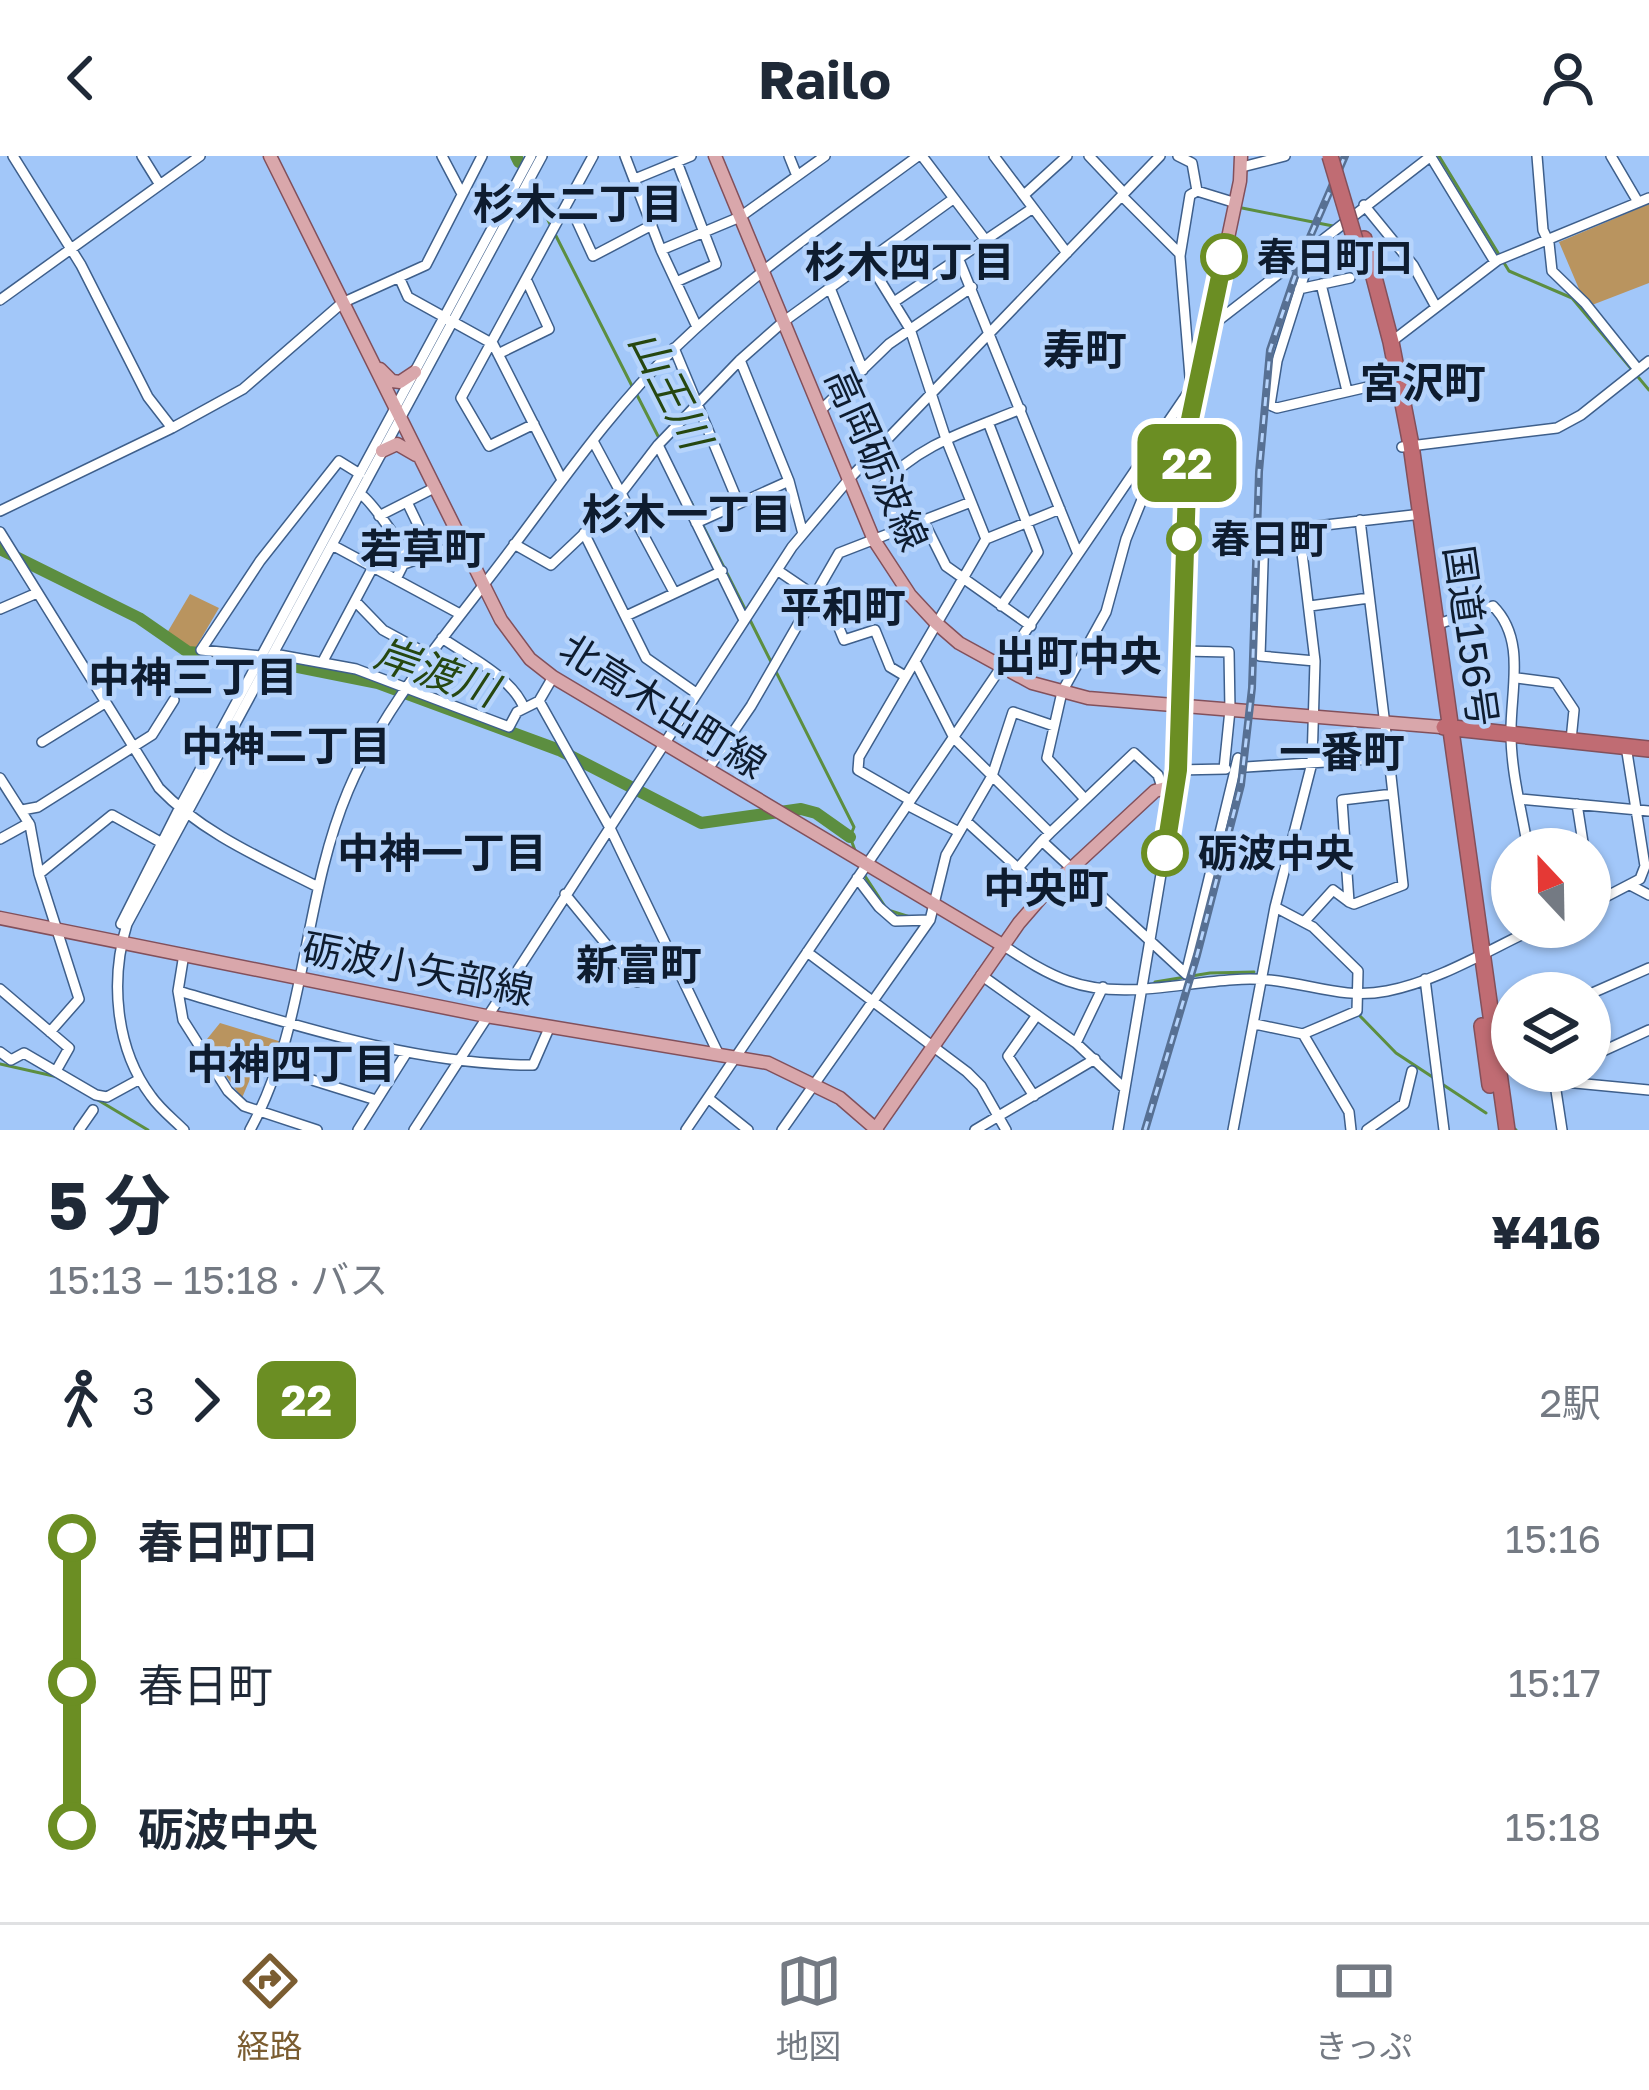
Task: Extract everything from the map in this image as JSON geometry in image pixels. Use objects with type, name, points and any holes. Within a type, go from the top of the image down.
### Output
[{"type":"highway","name":"国道156号","points":[[1335,156],[1390,342],[1438,624],[1445,728]]},
{"type":"highway","name":"国道156号","points":[[1359,239],[1406,446],[1490,1042],[1507,1130]]},
{"type":"highway","points":[[1445,728],[1649,749]]},
{"type":"highway","name":"国道156号","points":[[1490,1042],[1496,1130]]},
{"type":"main road","name":"高岡砺波線","points":[[715,156],[874,540],[910,595],[937,624],[1003,668],[1088,698],[1445,728]]},
{"type":"main road","name":"北高木出町線","points":[[276,158],[342,303],[513,639],[553,677],[708,769],[861,872],[1004,946]]},
{"type":"main road","points":[[876,1130],[981,975],[1045,893],[1172,780],[1184,651],[1189,424],[1242,162]]},
{"type":"main road","points":[[366,349],[392,381],[400,382],[415,372]]},
{"type":"main road","points":[[382,452],[404,445],[433,481]]},
{"type":"main road","name":"砺波小矢部線","points":[[0,918],[485,1016],[768,1063],[840,1098],[876,1130]]},
{"type":"street","points":[[13,156],[71,249],[148,397],[172,428]]},
{"type":"street","points":[[142,156],[160,185]]},
{"type":"street","points":[[0,300],[200,156]]},
{"type":"street","points":[[442,156],[462,194]]},
{"type":"street","points":[[0,511],[243,389],[342,303],[426,266],[482,156]]},
{"type":"street","points":[[184,1130],[152,1098],[127,1049],[118,987],[127,908],[166,845],[261,656],[398,412],[531,156]]},
{"type":"street","points":[[184,810],[360,494],[415,372],[542,156]]},
{"type":"street","points":[[534,424],[489,446],[461,398],[592,156]]},
{"type":"street","points":[[626,156],[661,250],[697,327]]},
{"type":"street","points":[[635,179],[691,156]]},
{"type":"street","points":[[789,156],[797,176]]},
{"type":"street","points":[[661,250],[740,217],[825,156]]},
{"type":"street","points":[[250,1130],[277,1069],[318,887],[347,794],[405,688],[593,441],[697,327],[763,270],[920,156],[987,242]]},
{"type":"street","points":[[1024,194],[1067,156]]},
{"type":"street","points":[[1089,156],[1180,254]]},
{"type":"street","points":[[414,1130],[803,534],[850,478],[1160,156]]},
{"type":"street","points":[[1178,156],[1192,163],[1197,191]]},
{"type":"street","points":[[1242,162],[1285,156]]},
{"type":"street","points":[[1210,327],[1413,162],[1431,156],[1495,262]]},
{"type":"street","points":[[1537,156],[1552,271],[1585,303],[1637,368]]},
{"type":"street","points":[[1390,342],[1495,262],[1644,200],[1611,156]]},
{"type":"street","points":[[997,157],[1067,253]]},
{"type":"street","points":[[676,282],[716,264],[677,162]]},
{"type":"street","points":[[686,1130],[1194,383],[1180,254],[1190,195],[1197,191],[1236,203]]},
{"type":"street","points":[[514,544],[551,565],[740,359],[783,322],[953,199]]},
{"type":"street","points":[[1364,205],[1413,265],[1436,307]]},
{"type":"street","points":[[895,302],[1034,208]]},
{"type":"street","points":[[563,211],[576,219],[593,256],[652,225]]},
{"type":"street","points":[[1314,244],[1277,362],[1270,405],[1277,408],[1389,382]]},
{"type":"street","points":[[959,260],[1078,554]]},
{"type":"street","points":[[868,261],[910,328],[946,439],[986,539]]},
{"type":"street","points":[[399,277],[408,297],[491,343],[562,480]]},
{"type":"street","points":[[1299,289],[1350,278]]},
{"type":"street","points":[[498,354],[549,329],[526,279]]},
{"type":"street","points":[[1321,284],[1347,391]]},
{"type":"street","points":[[821,410],[910,328],[972,287]]},
{"type":"street","points":[[830,288],[863,370]]},
{"type":"street","points":[[674,349],[738,502]]},
{"type":"street","points":[[740,359],[789,481],[803,534]]},
{"type":"street","points":[[1406,446],[1557,428],[1581,415],[1649,361]]},
{"type":"street","points":[[898,529],[881,487],[902,462],[1021,409]]},
{"type":"street","points":[[988,422],[1038,551],[1001,606]]},
{"type":"street","points":[[593,441],[674,592]]},
{"type":"street","points":[[658,445],[744,620]]},
{"type":"street","points":[[261,656],[201,650],[260,561],[340,461],[360,474]]},
{"type":"street","points":[[1085,800],[1047,758],[1062,692],[1106,612],[1126,538],[1152,475]]},
{"type":"street","points":[[379,516],[433,481]]},
{"type":"street","points":[[696,523],[789,481]]},
{"type":"street","points":[[360,494],[369,498],[405,549],[407,557],[396,579]]},
{"type":"street","points":[[407,502],[432,554]]},
{"type":"street","points":[[708,769],[751,706],[838,553],[970,502]]},
{"type":"street","points":[[959,832],[858,770],[866,739],[986,539],[1060,509]]},
{"type":"street","points":[[1315,661],[1260,656],[1264,532],[1413,515]]},
{"type":"street","points":[[922,520],[934,548],[962,581],[1030,626]]},
{"type":"street","points":[[1304,922],[1333,890],[1354,904],[1403,885],[1360,520]]},
{"type":"street","points":[[1233,1130],[1275,907],[1312,764],[1315,661],[1299,528]]},
{"type":"street","points":[[0,532],[159,788],[184,810],[318,887]]},
{"type":"street","points":[[584,533],[646,658],[696,693]]},
{"type":"street","points":[[404,563],[464,544]]},
{"type":"street","points":[[332,545],[460,614]]},
{"type":"street","points":[[0,555],[20,566]]},
{"type":"street","points":[[323,661],[373,567]]},
{"type":"street","points":[[777,570],[830,606],[844,640],[875,630],[890,667],[905,676]]},
{"type":"street","points":[[626,616],[722,571]]},
{"type":"street","points":[[0,609],[37,592]]},
{"type":"street","points":[[1310,606],[1370,598]]},
{"type":"street","points":[[356,601],[382,630],[429,655]]},
{"type":"street","points":[[1438,624],[1493,606],[1505,617],[1517,678],[1510,734],[1525,828]]},
{"type":"street","points":[[442,638],[486,668],[520,698],[524,708]]},
{"type":"street","points":[[1184,651],[1229,652],[1224,769]]},
{"type":"street","points":[[274,654],[323,661],[508,727],[517,712],[539,701],[553,677]]},
{"type":"street","points":[[915,661],[954,738],[1073,870],[1186,974],[1240,764]]},
{"type":"street","points":[[1517,678],[1556,683],[1574,710],[1571,741]]},
{"type":"street","points":[[22,810],[38,807],[152,735],[174,700]]},
{"type":"street","points":[[539,701],[609,826],[718,1053]]},
{"type":"street","points":[[42,742],[106,703]]},
{"type":"street","points":[[782,1130],[932,912],[946,855],[992,776],[1013,712],[1054,726]]},
{"type":"street","points":[[1611,894],[1640,879],[1645,866],[1643,810],[1626,746]]},
{"type":"street","points":[[1018,868],[1134,753],[1157,775],[1172,780],[1240,764],[1389,758]]},
{"type":"street","points":[[0,778],[5,797],[22,810],[29,823],[39,874],[80,999],[50,1032]]},
{"type":"street","points":[[1118,1130],[1172,780]]},
{"type":"street","points":[[1349,902],[1342,800],[1393,794]]},
{"type":"street","points":[[1520,799],[1643,810]]},
{"type":"street","points":[[1577,804],[1581,828]]},
{"type":"street","points":[[39,874],[112,815],[166,845]]},
{"type":"street","points":[[966,820],[1045,893]]},
{"type":"street","points":[[0,838],[29,823]]},
{"type":"street","points":[[861,872],[879,908],[895,921],[932,912]]},
{"type":"street","points":[[1630,885],[1649,895]]},
{"type":"street","points":[[565,894],[637,982]]},
{"type":"street","points":[[1255,1024],[1303,1034],[1357,1010],[1358,971],[1304,922],[1275,907]]},
{"type":"street","points":[[1004,946],[1067,981],[1103,987],[1262,980],[1358,995],[1425,979],[1491,948]]},
{"type":"street","points":[[807,952],[934,1043],[978,1083],[1006,1130]]},
{"type":"street","points":[[184,954],[178,991],[183,1019],[228,1091],[244,1106],[317,1130]]},
{"type":"street","points":[[1611,985],[1649,968]]},
{"type":"street","points":[[981,975],[1076,1043],[1124,1088]]},
{"type":"street","points":[[1425,979],[1444,1130]]},
{"type":"street","points":[[1076,1043],[1103,987]]},
{"type":"street","points":[[0,989],[70,1048],[56,1071]]},
{"type":"street","points":[[178,991],[457,1062],[533,1065],[550,1026]]},
{"type":"street","points":[[1034,1096],[1007,1056],[1037,1015]]},
{"type":"street","points":[[1611,1047],[1649,1030]]},
{"type":"street","points":[[1303,1034],[1349,1112],[1351,1130]]},
{"type":"street","points":[[0,1052],[11,1060],[24,1053],[96,1095],[107,1096],[140,1078]]},
{"type":"street","points":[[358,1130],[407,1052]]},
{"type":"street","points":[[975,1130],[1096,1059]]},
{"type":"street","points":[[277,1069],[376,1100]]},
{"type":"street","points":[[1367,1130],[1404,1104],[1412,1071]]},
{"type":"street","points":[[1611,1086],[1649,1090]]},
{"type":"street","points":[[1556,1092],[1562,1130]]},
{"type":"street","points":[[708,1098],[748,1130]]},
{"type":"street","points":[[80,1130],[93,1110]]},
{"type":"shaded area","points":[[1649,204],[1649,283],[1592,305],[1582,296],[1559,242]]},
{"type":"shaded area","points":[[190,594],[219,608],[195,649],[167,633]]},
{"type":"shaded area","points":[[220,1023],[282,1042],[280,1049],[264,1046],[242,1098],[203,1044]]},
{"type":"waterway","name":"山王川","points":[[516,156],[519,162]]},
{"type":"waterway","points":[[1439,156],[1509,271],[1572,298],[1649,390]]},
{"type":"waterway","name":"山王川","points":[[534,191],[551,226]]},
{"type":"waterway","points":[[1237,207],[1333,226]]},
{"type":"waterway","name":"山王川","points":[[555,234],[632,386]]},
{"type":"waterway","name":"山王川","points":[[637,395],[660,440]]},
{"type":"waterway","name":"山王川","points":[[691,502],[746,611]]},
{"type":"waterway","name":"岸渡川","points":[[0,549],[139,618],[188,652],[213,654]]},
{"type":"waterway","name":"山王川","points":[[750,620],[854,827],[850,837],[856,853]]},
{"type":"waterway","name":"岸渡川","points":[[263,660],[378,683],[559,750],[701,823],[801,809],[816,813],[850,837]]},
{"type":"waterway","name":"山王川","points":[[863,873],[884,905]]},
{"type":"waterway","name":"山王川","points":[[891,911],[910,917]]},
{"type":"waterway","points":[[1155,982],[1254,972]]},
{"type":"waterway","points":[[1360,1016],[1396,1053],[1434,1078]]},
{"type":"waterway","points":[[0,1064],[58,1077]]},
{"type":"waterway","points":[[1442,1084],[1486,1113]]},
{"type":"waterway","points":[[98,1100],[148,1130]]},
{"type":"railway","points":[[1145,1130],[1241,785],[1252,688],[1259,472],[1270,350],[1303,253],[1345,156]]},
{"type":"bus line","name":"22","points":[[1165,853],[1178,770],[1189,424],[1224,257]]},
{"type":"place","name":"春日町口","points":[[1224,257]]},
{"type":"place","name":"春日町","points":[[1184,539]]},
{"type":"place","name":"砺波中央","points":[[1165,853]]},
{"type":"district","name":"杉木二丁目","points":[[578,204]]},
{"type":"district","name":"杉木四丁目","points":[[910,262]]},
{"type":"district","name":"寿町","points":[[1085,350]]},
{"type":"district","name":"宮沢町","points":[[1423,383]]},
{"type":"district","name":"杉木一丁目","points":[[687,514]]},
{"type":"district","name":"若草町","points":[[423,549]]},
{"type":"district","name":"平和町","points":[[843,607]]},
{"type":"district","name":"出町中央","points":[[1078,656]]},
{"type":"district","name":"中神三丁目","points":[[193,677]]},
{"type":"district","name":"中神二丁目","points":[[286,746]]},
{"type":"district","name":"一番町","points":[[1342,752]]},
{"type":"district","name":"中神一丁目","points":[[442,853]]},
{"type":"district","name":"中央町","points":[[1046,888]]},
{"type":"district","name":"新富町","points":[[639,965]]},
{"type":"district","name":"中神四丁目","points":[[291,1064]]}]
